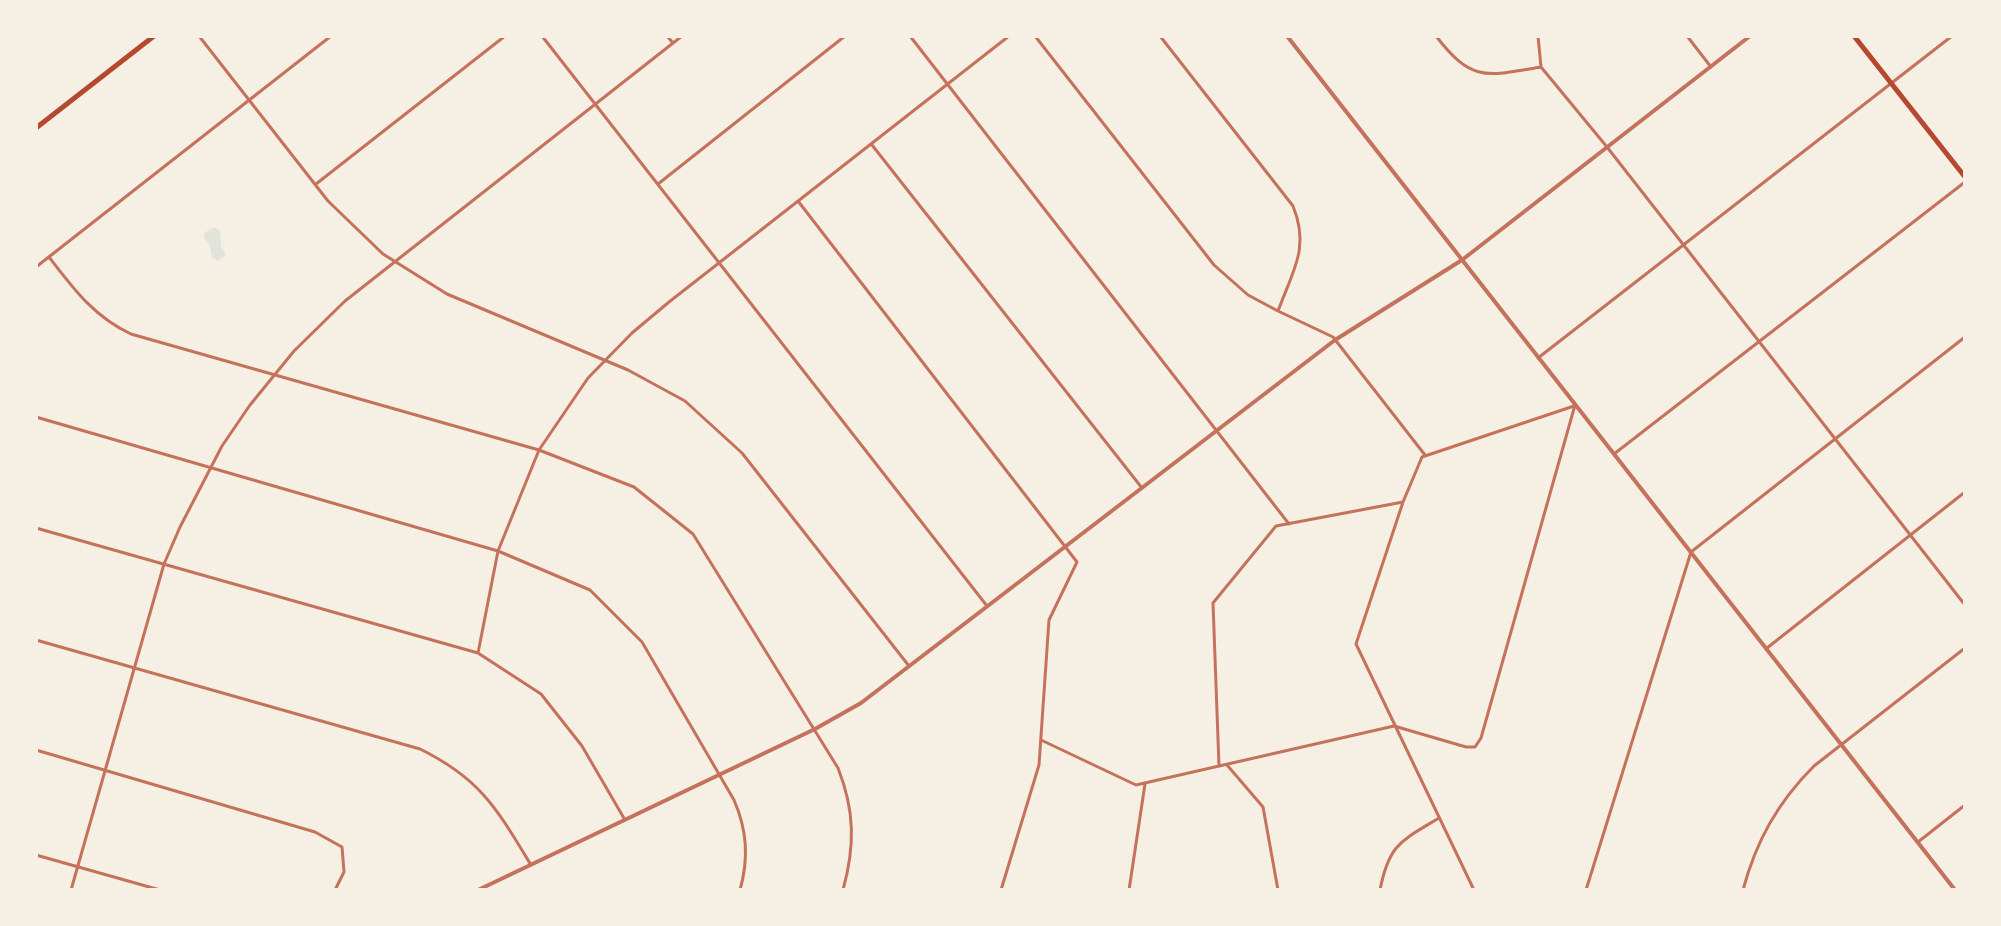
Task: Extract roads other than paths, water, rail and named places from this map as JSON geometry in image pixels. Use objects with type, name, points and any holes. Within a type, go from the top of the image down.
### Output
[{"type":"main road","points":[[36,128],[154,36]]},
{"type":"main road","points":[[1854,36],[1965,179]]},
{"type":"street","points":[[199,36],[316,184],[366,238],[394,260],[447,294],[628,370],[685,401],[742,453],[909,666]]},
{"type":"street","points":[[36,267],[331,36]]},
{"type":"street","points":[[316,184],[505,36]]},
{"type":"street","points":[[542,36],[987,606]]},
{"type":"street","points":[[667,36],[673,43]]},
{"type":"street","points":[[71,890],[164,564],[222,446],[273,374],[345,301],[394,260],[682,36]]},
{"type":"street","points":[[658,184],[845,36]]},
{"type":"street","points":[[910,36],[1289,524]]},
{"type":"street","points":[[478,653],[498,551],[539,450],[588,378],[632,333],[1009,36]]},
{"type":"street","points":[[1035,36],[1214,265],[1248,295],[1330,334],[1424,456]]},
{"type":"street","points":[[1160,36],[1293,206],[1301,227],[1301,248],[1278,311]]},
{"type":"street","points":[[1287,36],[1955,890]]},
{"type":"street","points":[[1436,36],[1454,60],[1477,72],[1492,75],[1541,67]]},
{"type":"street","points":[[1538,36],[1541,67],[1965,605]]},
{"type":"street","points":[[1687,36],[1711,67]]},
{"type":"street","points":[[478,890],[815,729],[861,703],[1335,340],[1462,260],[1750,36]]},
{"type":"street","points":[[1538,358],[1952,36]]},
{"type":"street","points":[[872,145],[1142,488]]},
{"type":"street","points":[[1613,454],[1965,179]]},
{"type":"street","points":[[798,201],[1075,558],[1076,567],[1049,620],[1038,772],[1001,890]]},
{"type":"street","points":[[49,257],[86,303],[112,326],[539,450],[634,487],[693,534],[838,768],[851,812],[853,834],[851,862],[843,890]]},
{"type":"street","points":[[1586,890],[1691,552],[1965,337]]},
{"type":"street","points":[[1041,740],[1132,785],[1394,726],[1475,747],[1575,405]]},
{"type":"street","points":[[1474,890],[1356,644],[1403,502],[1424,456],[1575,405]]},
{"type":"street","points":[[36,417],[498,551],[590,590],[642,642],[720,774],[742,818],[746,838],[740,890]]},
{"type":"street","points":[[1766,649],[1965,492]]},
{"type":"street","points":[[1219,766],[1212,606],[1273,529],[1403,502]]},
{"type":"street","points":[[36,528],[478,653],[541,694],[582,746],[625,820]]},
{"type":"street","points":[[36,640],[420,749],[466,775],[481,790],[496,808],[531,865]]},
{"type":"street","points":[[1743,890],[1761,835],[1804,776],[1965,648]]},
{"type":"street","points":[[36,750],[315,832],[342,847],[344,872],[335,890]]},
{"type":"street","points":[[1227,764],[1263,807],[1278,890]]},
{"type":"street","points":[[1129,890],[1145,784]]},
{"type":"street","points":[[1917,842],[1965,805]]},
{"type":"street","points":[[1380,890],[1384,867],[1398,844],[1439,818]]},
{"type":"street","points":[[36,855],[160,890]]}]
